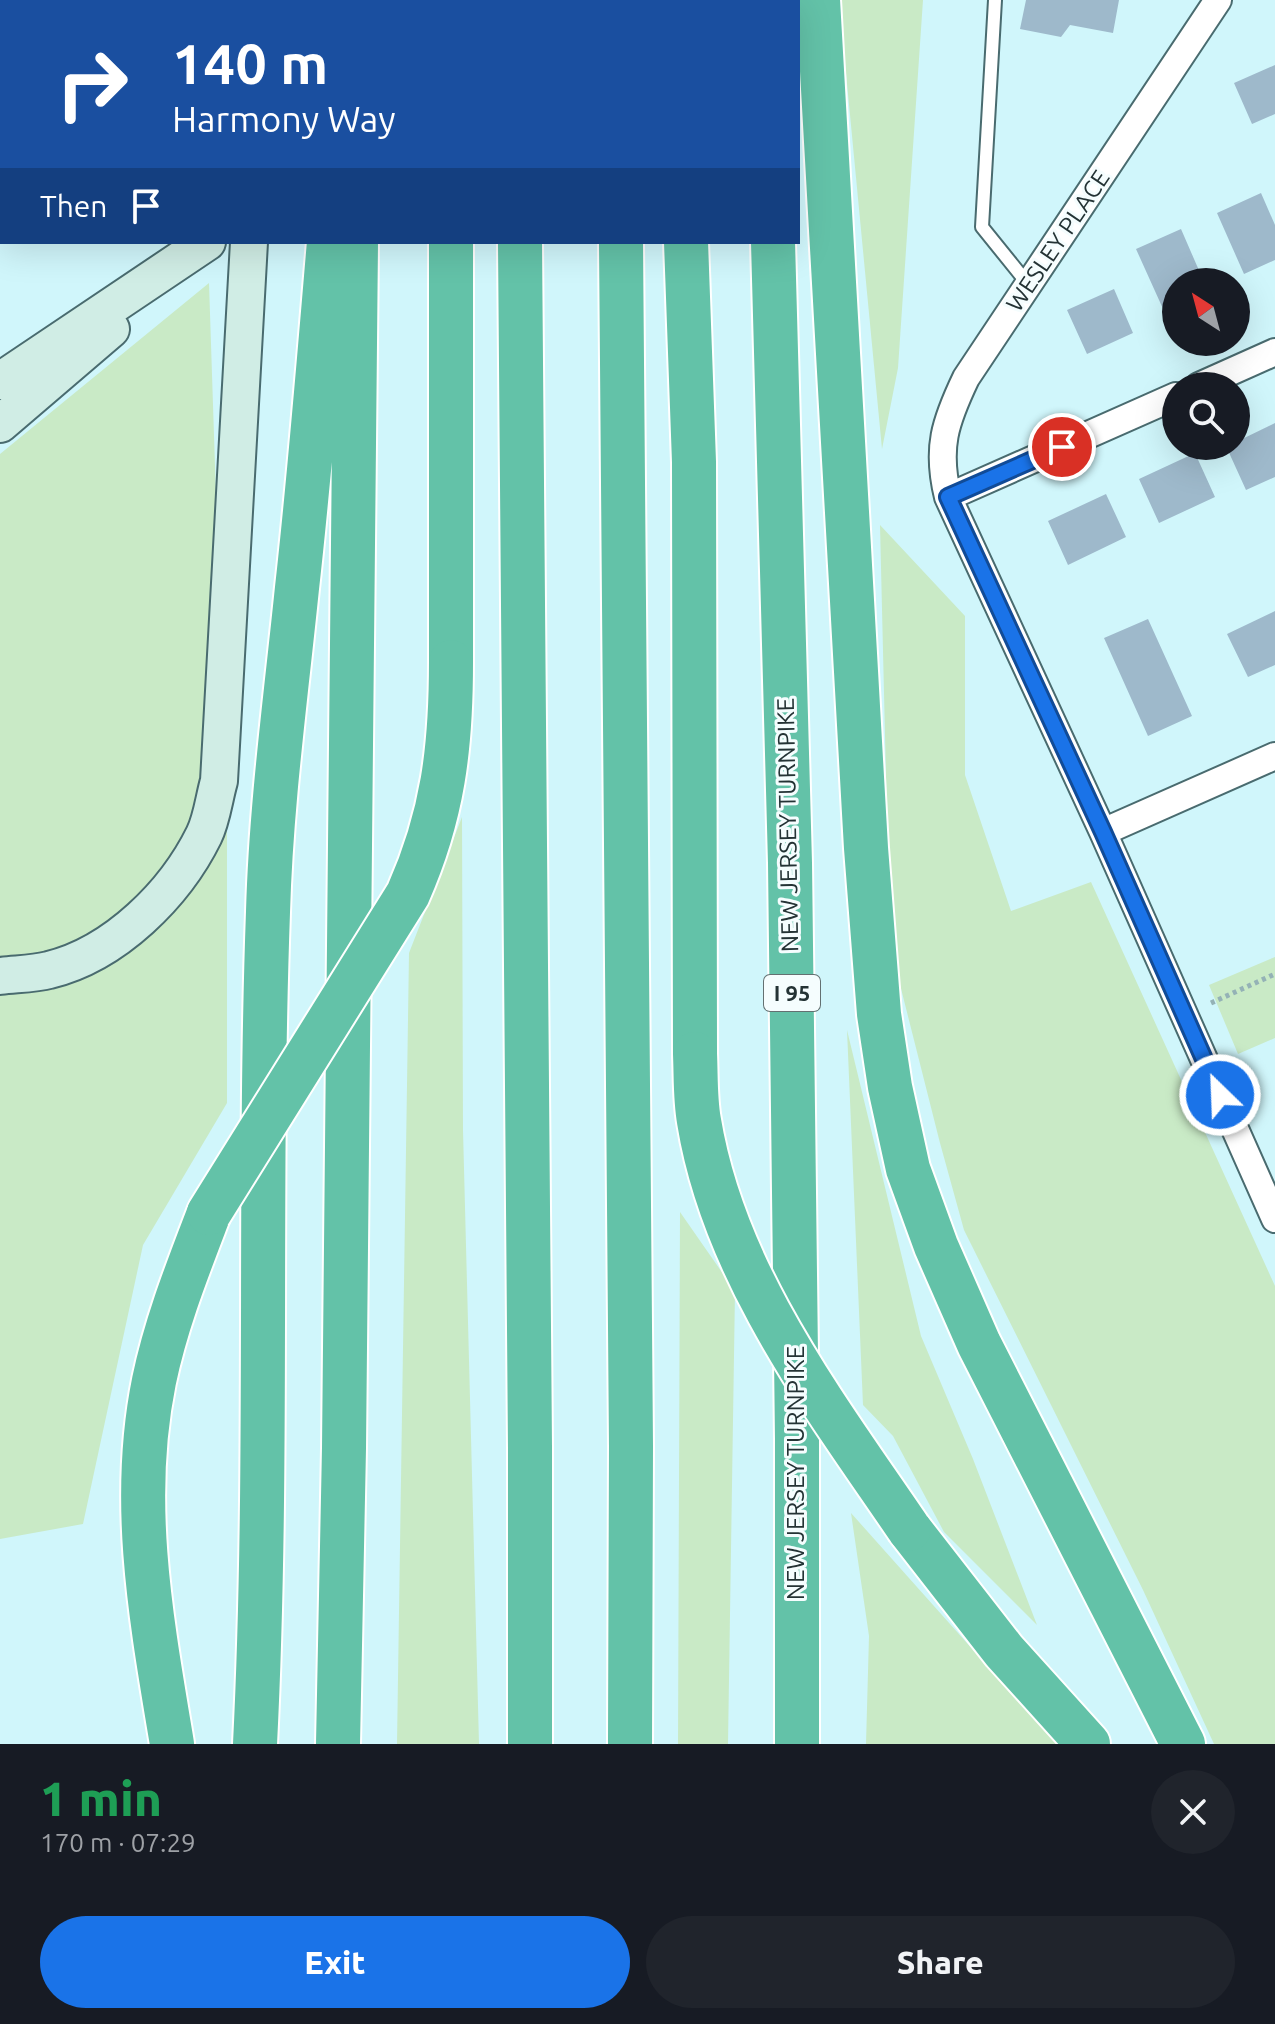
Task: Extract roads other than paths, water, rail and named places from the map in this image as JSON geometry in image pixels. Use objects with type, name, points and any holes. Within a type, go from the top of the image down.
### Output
[{"type":"highway","points":[[818,0],[866,848],[879,1014],[890,1087],[908,1169],[936,1246],[979,1344],[1183,1744]]},
{"type":"highway","points":[[255,1744],[264,1370],[268,908],[274,806],[307,498],[329,244]]},
{"type":"highway","points":[[338,1744],[344,1448],[356,244]]},
{"type":"highway","points":[[172,1744],[150,1614],[142,1517],[144,1453],[154,1382],[170,1318],[209,1213],[400,908],[426,852],[443,787],[451,719],[451,244]]},
{"type":"highway","points":[[520,244],[530,1744]]},
{"type":"highway","points":[[621,244],[631,1430],[630,1744]]},
{"type":"highway","points":[[686,244],[694,477],[695,1054],[699,1119],[712,1179],[736,1244],[769,1313],[811,1384],[909,1529],[1004,1651],[1088,1744]]},
{"type":"highway","name":"NEW JERSEY TURNPIKE","points":[[773,244],[790,863],[797,1439],[797,1744]]},
{"type":"main road","points":[[0,976],[50,970],[99,949],[146,914],[180,877],[205,832],[219,781],[249,244]]},
{"type":"main road","points":[[0,381],[194,251]]},
{"type":"main road","points":[[0,424],[119,322],[194,251]]},
{"type":"street","name":"WESLEY PLACE","points":[[1218,0],[966,378],[952,408],[943,441],[941,468],[948,497],[1103,832],[1275,1219]]},
{"type":"street","points":[[1230,372],[1275,352]]},
{"type":"street","points":[[948,497],[1162,402]]},
{"type":"street","points":[[1103,832],[1275,756]]},
{"type":"lane","points":[[995,0],[982,227],[1028,285]]}]
